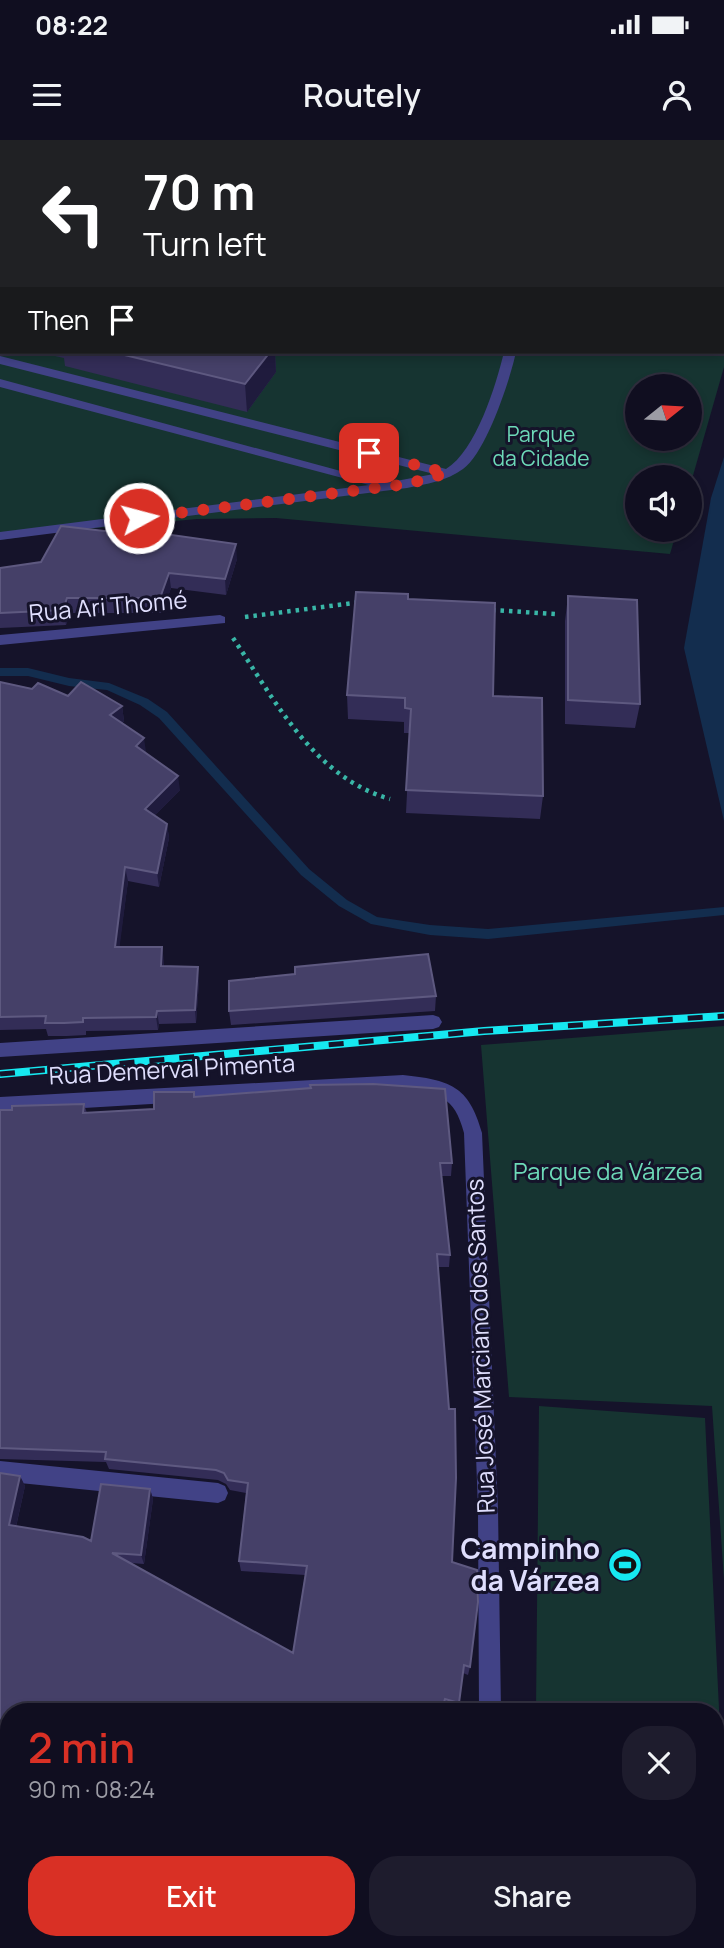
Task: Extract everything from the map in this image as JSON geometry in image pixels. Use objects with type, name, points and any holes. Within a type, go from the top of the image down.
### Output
[{"type":"street","points":[[0,536],[389,486],[447,473],[461,465],[471,453],[504,374],[509,354]]},
{"type":"street","points":[[0,360],[32,363],[447,473]]},
{"type":"street","points":[[6,384],[32,363]]},
{"type":"street","points":[[6,384],[389,486]]},
{"type":"street","name":"Rua Ari Thomé","points":[[0,640],[220,620]]},
{"type":"street","points":[[0,1050],[433,1022]]},
{"type":"street","name":"Rua Demerval Pimenta","points":[[0,1105],[403,1082],[431,1085]]},
{"type":"street","name":"Rua José Marciano dos Santos","points":[[431,1085],[448,1090],[461,1100],[473,1133],[488,1508],[490,1703]]},
{"type":"street","points":[[0,1471],[218,1493]]},
{"type":"path","points":[[368,603],[354,602],[220,620],[311,748],[331,769],[359,789],[390,799]]},
{"type":"path","points":[[488,610],[555,614]]},
{"type":"green space","name":"Parque da Cidade","points":[[0,354],[724,354],[724,367],[702,444],[702,374],[625,374],[625,452],[700,452],[696,465],[625,465],[625,542],[674,542],[670,554],[276,518],[197,519],[55,532],[0,540]]},
{"type":"green space","name":"Parque da Várzea","points":[[724,1026],[724,1580],[712,1406],[509,1397],[481,1045]]},
{"type":"green space","name":"Campinho da Várzea","points":[[539,1406],[705,1418],[719,1703],[536,1703]]},
{"type":"water","points":[[724,457],[724,821],[684,648],[711,498]]},
{"type":"building","points":[[120,354],[268,354],[245,384]]},
{"type":"building","points":[[61,526],[156,537],[158,533],[236,544],[225,579],[169,573],[160,598],[67,598],[63,610],[0,613],[0,568],[41,562]]},
{"type":"building","points":[[356,592],[408,594],[408,599],[495,603],[493,696],[542,698],[543,796],[406,790],[411,709],[405,708],[405,698],[347,695]]},
{"type":"building","points":[[568,596],[637,600],[640,704],[568,700]]},
{"type":"building","points":[[0,682],[32,689],[38,683],[68,696],[81,682],[122,706],[110,715],[144,738],[136,746],[178,776],[145,809],[167,824],[157,873],[125,867],[115,947],[162,947],[161,966],[198,967],[195,1010],[157,1011],[156,1017],[83,1018],[83,1022],[64,1023],[45,1023],[46,1016],[0,1017]]},
{"type":"building","points":[[428,954],[436,996],[229,1011],[229,981],[295,974],[295,967]]},
{"type":"building","points":[[373,1084],[445,1089],[452,1163],[440,1163],[450,1255],[437,1254],[449,1409],[455,1409],[456,1478],[452,1562],[477,1570],[478,1602],[470,1667],[464,1665],[459,1703],[445,1699],[444,1703],[0,1703],[0,1473],[20,1476],[9,1525],[83,1537],[91,1541],[101,1484],[150,1489],[141,1555],[112,1553],[293,1653],[307,1566],[239,1561],[248,1483],[228,1480],[224,1473],[105,1459],[106,1452],[0,1448],[0,1110],[12,1110],[12,1106],[84,1104],[83,1113],[154,1109],[154,1092],[194,1092],[194,1097],[311,1088],[310,1085]]},
{"type":"waterway","points":[[0,672],[28,672],[69,682],[109,687],[144,702],[163,715],[305,872],[343,903],[375,921],[430,930],[488,934],[724,911]]},
{"type":"railway","points":[[0,1074],[484,1031],[724,1016]]},
{"type":"place","name":"Campinho da Várzea","points":[[625,1565]]},
{"type":"route","points":[[139,518],[407,484],[447,473],[369,453]]}]
